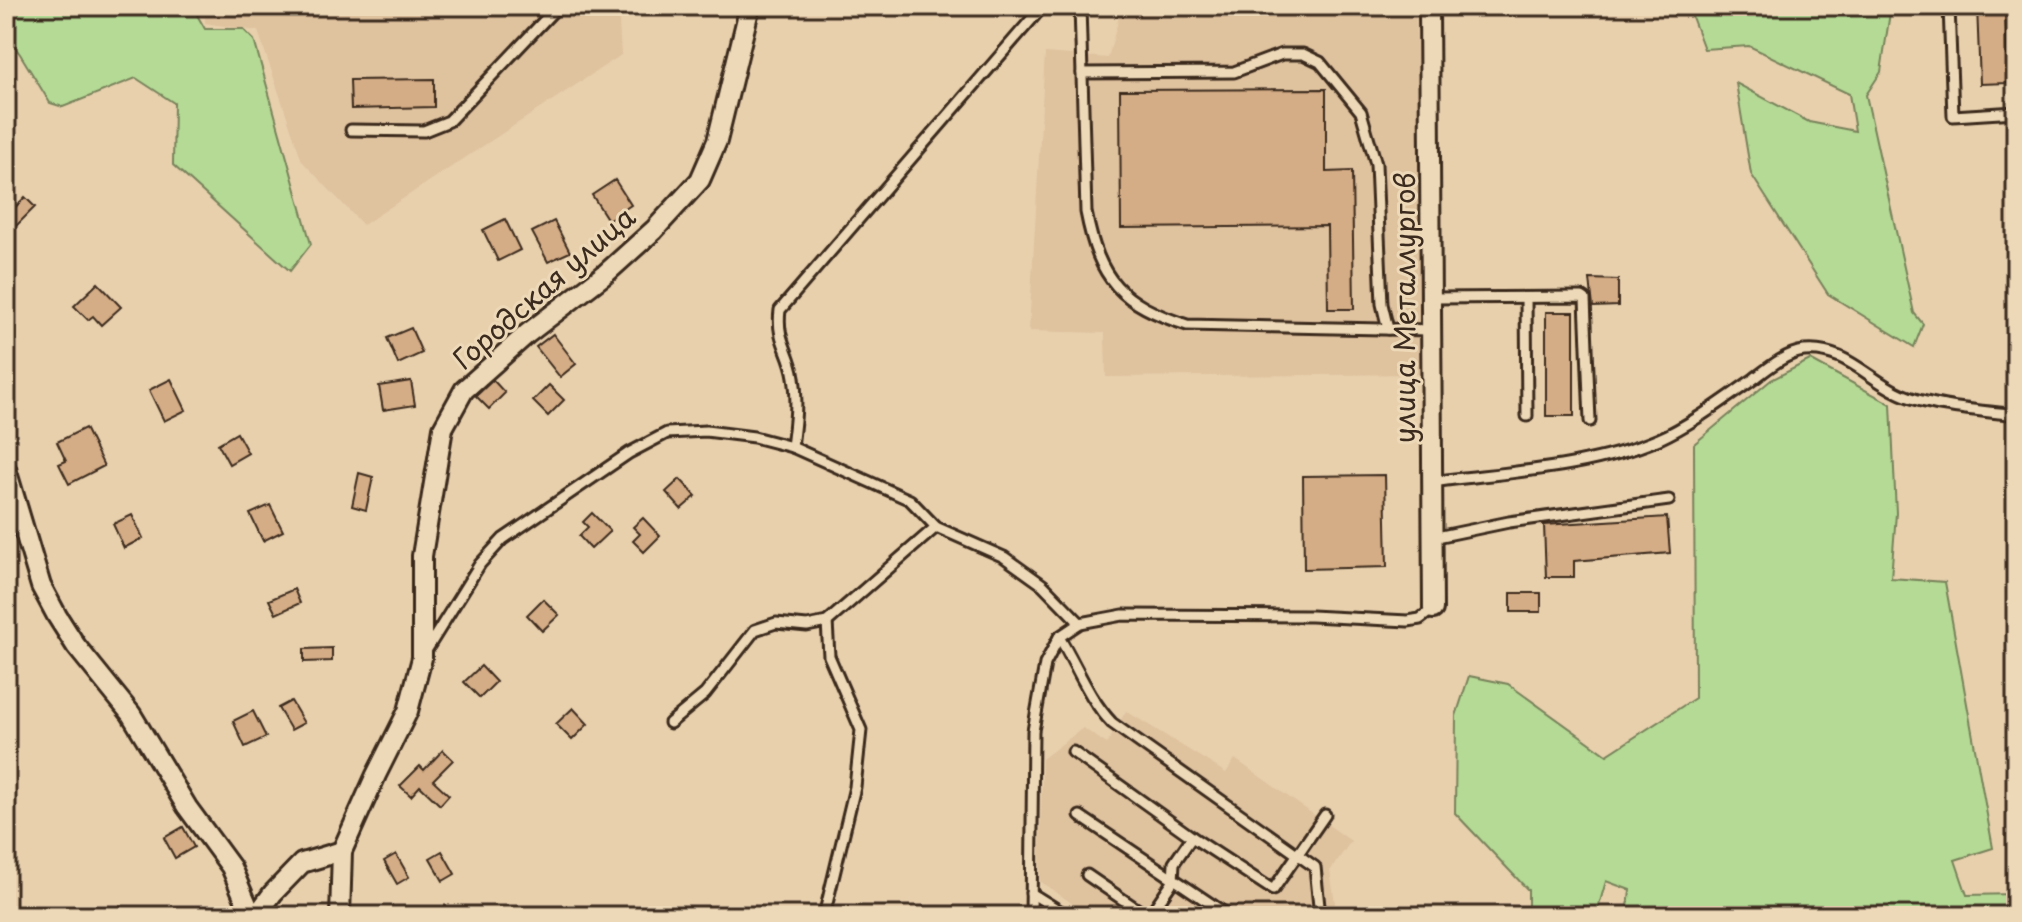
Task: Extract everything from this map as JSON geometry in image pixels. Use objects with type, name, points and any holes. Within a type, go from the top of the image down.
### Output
[{"type":"street","name":"Городская улица","points":[[342,851],[408,711],[422,658],[422,556],[443,428],[464,390],[527,334],[604,275],[654,230],[700,180],[717,141],[750,6]]},
{"type":"street","name":"улица Металлургов","points":[[1429,6],[1433,609]]},
{"type":"street","points":[[6,469],[41,586],[76,646],[131,714],[187,807],[231,867],[254,916],[302,863],[342,851],[340,916]]},
{"type":"lane","points":[[351,130],[424,131],[449,121],[558,6]]},
{"type":"lane","points":[[792,447],[797,403],[794,373],[778,328],[780,310],[1043,6]]},
{"type":"lane","points":[[1080,6],[1086,212],[1091,241],[1125,297],[1154,315],[1187,325],[1431,330]]},
{"type":"lane","points":[[1949,6],[1953,116],[2016,112]]},
{"type":"lane","points":[[1082,73],[1234,72],[1282,54],[1303,54],[1320,62],[1361,112],[1376,164],[1382,304],[1388,329]]},
{"type":"lane","points":[[1431,298],[1585,299],[1590,421]]},
{"type":"lane","points":[[1526,298],[1527,416]]},
{"type":"lane","points":[[1432,482],[1553,466],[1657,440],[1682,427],[1782,360],[1803,351],[1833,354],[1864,369],[1897,393],[1960,408],[2016,415]]},
{"type":"lane","points":[[422,658],[480,564],[503,539],[629,453],[667,433],[706,431],[754,437],[792,447],[910,500],[936,527],[1004,557],[1043,585],[1080,623]]},
{"type":"lane","points":[[1432,538],[1509,522],[1669,500]]},
{"type":"lane","points":[[670,723],[705,694],[755,630],[776,623],[807,626],[827,622],[936,527]]},
{"type":"lane","points":[[1031,916],[1033,731],[1045,664],[1059,637],[1080,623],[1123,615],[1311,616],[1408,621],[1420,619],[1433,609]]},
{"type":"lane","points":[[824,916],[855,787],[861,730],[829,656],[827,622]]},
{"type":"lane","points":[[1059,637],[1075,662],[1087,692],[1112,723],[1315,867],[1320,916]]},
{"type":"lane","points":[[1073,752],[1273,890],[1325,815]]},
{"type":"lane","points":[[1080,816],[1229,916]]},
{"type":"lane","points":[[1087,875],[1148,916],[1173,881],[1174,863],[1192,837]]},
{"type":"lane","points":[[1031,893],[1068,916]]},
{"type":"shaded area","points":[[204,6],[618,6],[621,55],[363,225],[302,161],[258,31],[205,23]]},
{"type":"shaded area","points":[[1122,6],[1416,6],[1422,374],[1106,377],[1105,333],[1029,331],[1045,53],[1108,58]]},
{"type":"shaded area","points":[[1126,711],[1226,773],[1235,759],[1351,841],[1330,871],[1337,916],[1090,916],[1040,881],[1042,759],[1083,728],[1107,744]]},
{"type":"green space","points":[[6,6],[192,6],[205,29],[243,29],[254,40],[311,244],[290,271],[173,165],[174,103],[136,78],[63,107],[50,103],[6,35]]},
{"type":"green space","points":[[1688,6],[1891,6],[1881,72],[1866,95],[1914,313],[1923,324],[1914,347],[1828,294],[1751,174],[1736,83],[1809,122],[1855,131],[1849,94],[1749,46],[1704,49]]},
{"type":"green space","points":[[1810,360],[1891,404],[1896,513],[1891,578],[1945,582],[1993,848],[1955,860],[1967,895],[2016,894],[2016,916],[1627,916],[1630,890],[1606,881],[1596,916],[1528,916],[1528,890],[1455,813],[1456,716],[1469,676],[1508,684],[1607,755],[1695,698],[1694,444],[1771,380]]},
{"type":"building","points":[[1977,6],[2005,6],[2008,83],[1980,84]]},
{"type":"building","points":[[434,79],[434,107],[351,109],[350,80]]},
{"type":"building","points":[[1326,89],[1326,172],[1352,171],[1354,309],[1328,309],[1327,226],[1121,228],[1120,90]]},
{"type":"building","points":[[615,180],[631,205],[608,220],[592,195]]},
{"type":"building","points":[[25,197],[35,207],[14,228],[6,217]]},
{"type":"building","points":[[505,219],[520,250],[498,261],[483,230]]},
{"type":"building","points":[[554,221],[570,252],[548,262],[532,232]]},
{"type":"building","points":[[1590,279],[1618,280],[1618,306],[1593,307]]},
{"type":"building","points":[[98,283],[121,307],[101,325],[93,316],[88,320],[74,306]]},
{"type":"building","points":[[1546,312],[1574,312],[1574,416],[1546,416]]},
{"type":"building","points":[[411,328],[422,353],[398,364],[387,338]]},
{"type":"building","points":[[553,334],[576,364],[560,377],[536,347]]},
{"type":"building","points":[[171,379],[186,410],[164,421],[149,390]]},
{"type":"building","points":[[493,380],[505,393],[489,409],[476,396]]},
{"type":"building","points":[[411,381],[415,405],[383,410],[379,386]]},
{"type":"building","points":[[549,385],[564,400],[548,416],[533,401]]},
{"type":"building","points":[[85,428],[104,466],[69,484],[59,464],[66,461],[57,442]]},
{"type":"building","points":[[237,433],[248,453],[229,464],[218,444]]},
{"type":"building","points":[[359,473],[373,477],[366,510],[352,506]]},
{"type":"building","points":[[1385,475],[1387,567],[1304,569],[1303,476]]},
{"type":"building","points":[[680,479],[696,496],[681,509],[666,492]]},
{"type":"building","points":[[270,505],[283,531],[263,541],[250,514]]},
{"type":"building","points":[[592,513],[610,531],[591,549],[579,536],[588,527],[583,522]]},
{"type":"building","points":[[132,515],[143,538],[124,548],[113,524]]},
{"type":"building","points":[[1667,517],[1670,553],[1574,561],[1574,577],[1546,577],[1544,525]]},
{"type":"building","points":[[643,518],[660,536],[644,552],[633,541],[640,534],[633,527]]},
{"type":"building","points":[[294,589],[300,603],[276,614],[269,600]]},
{"type":"building","points":[[1511,593],[1541,593],[1541,612],[1511,612]]},
{"type":"building","points":[[543,599],[559,615],[542,631],[527,615]]},
{"type":"building","points":[[332,648],[332,661],[304,662],[304,649]]},
{"type":"building","points":[[481,666],[496,682],[480,698],[464,682]]},
{"type":"building","points":[[291,701],[304,723],[291,730],[278,708]]},
{"type":"building","points":[[573,708],[588,724],[572,740],[556,724]]},
{"type":"building","points":[[253,711],[266,737],[245,747],[233,721]]},
{"type":"building","points":[[443,750],[453,760],[433,780],[449,795],[440,805],[420,786],[411,796],[400,786],[420,766],[424,770]]},
{"type":"building","points":[[183,827],[194,847],[175,858],[164,838]]},
{"type":"building","points":[[442,851],[455,874],[443,881],[430,858]]},
{"type":"building","points":[[396,854],[409,877],[397,884],[384,861]]}]
